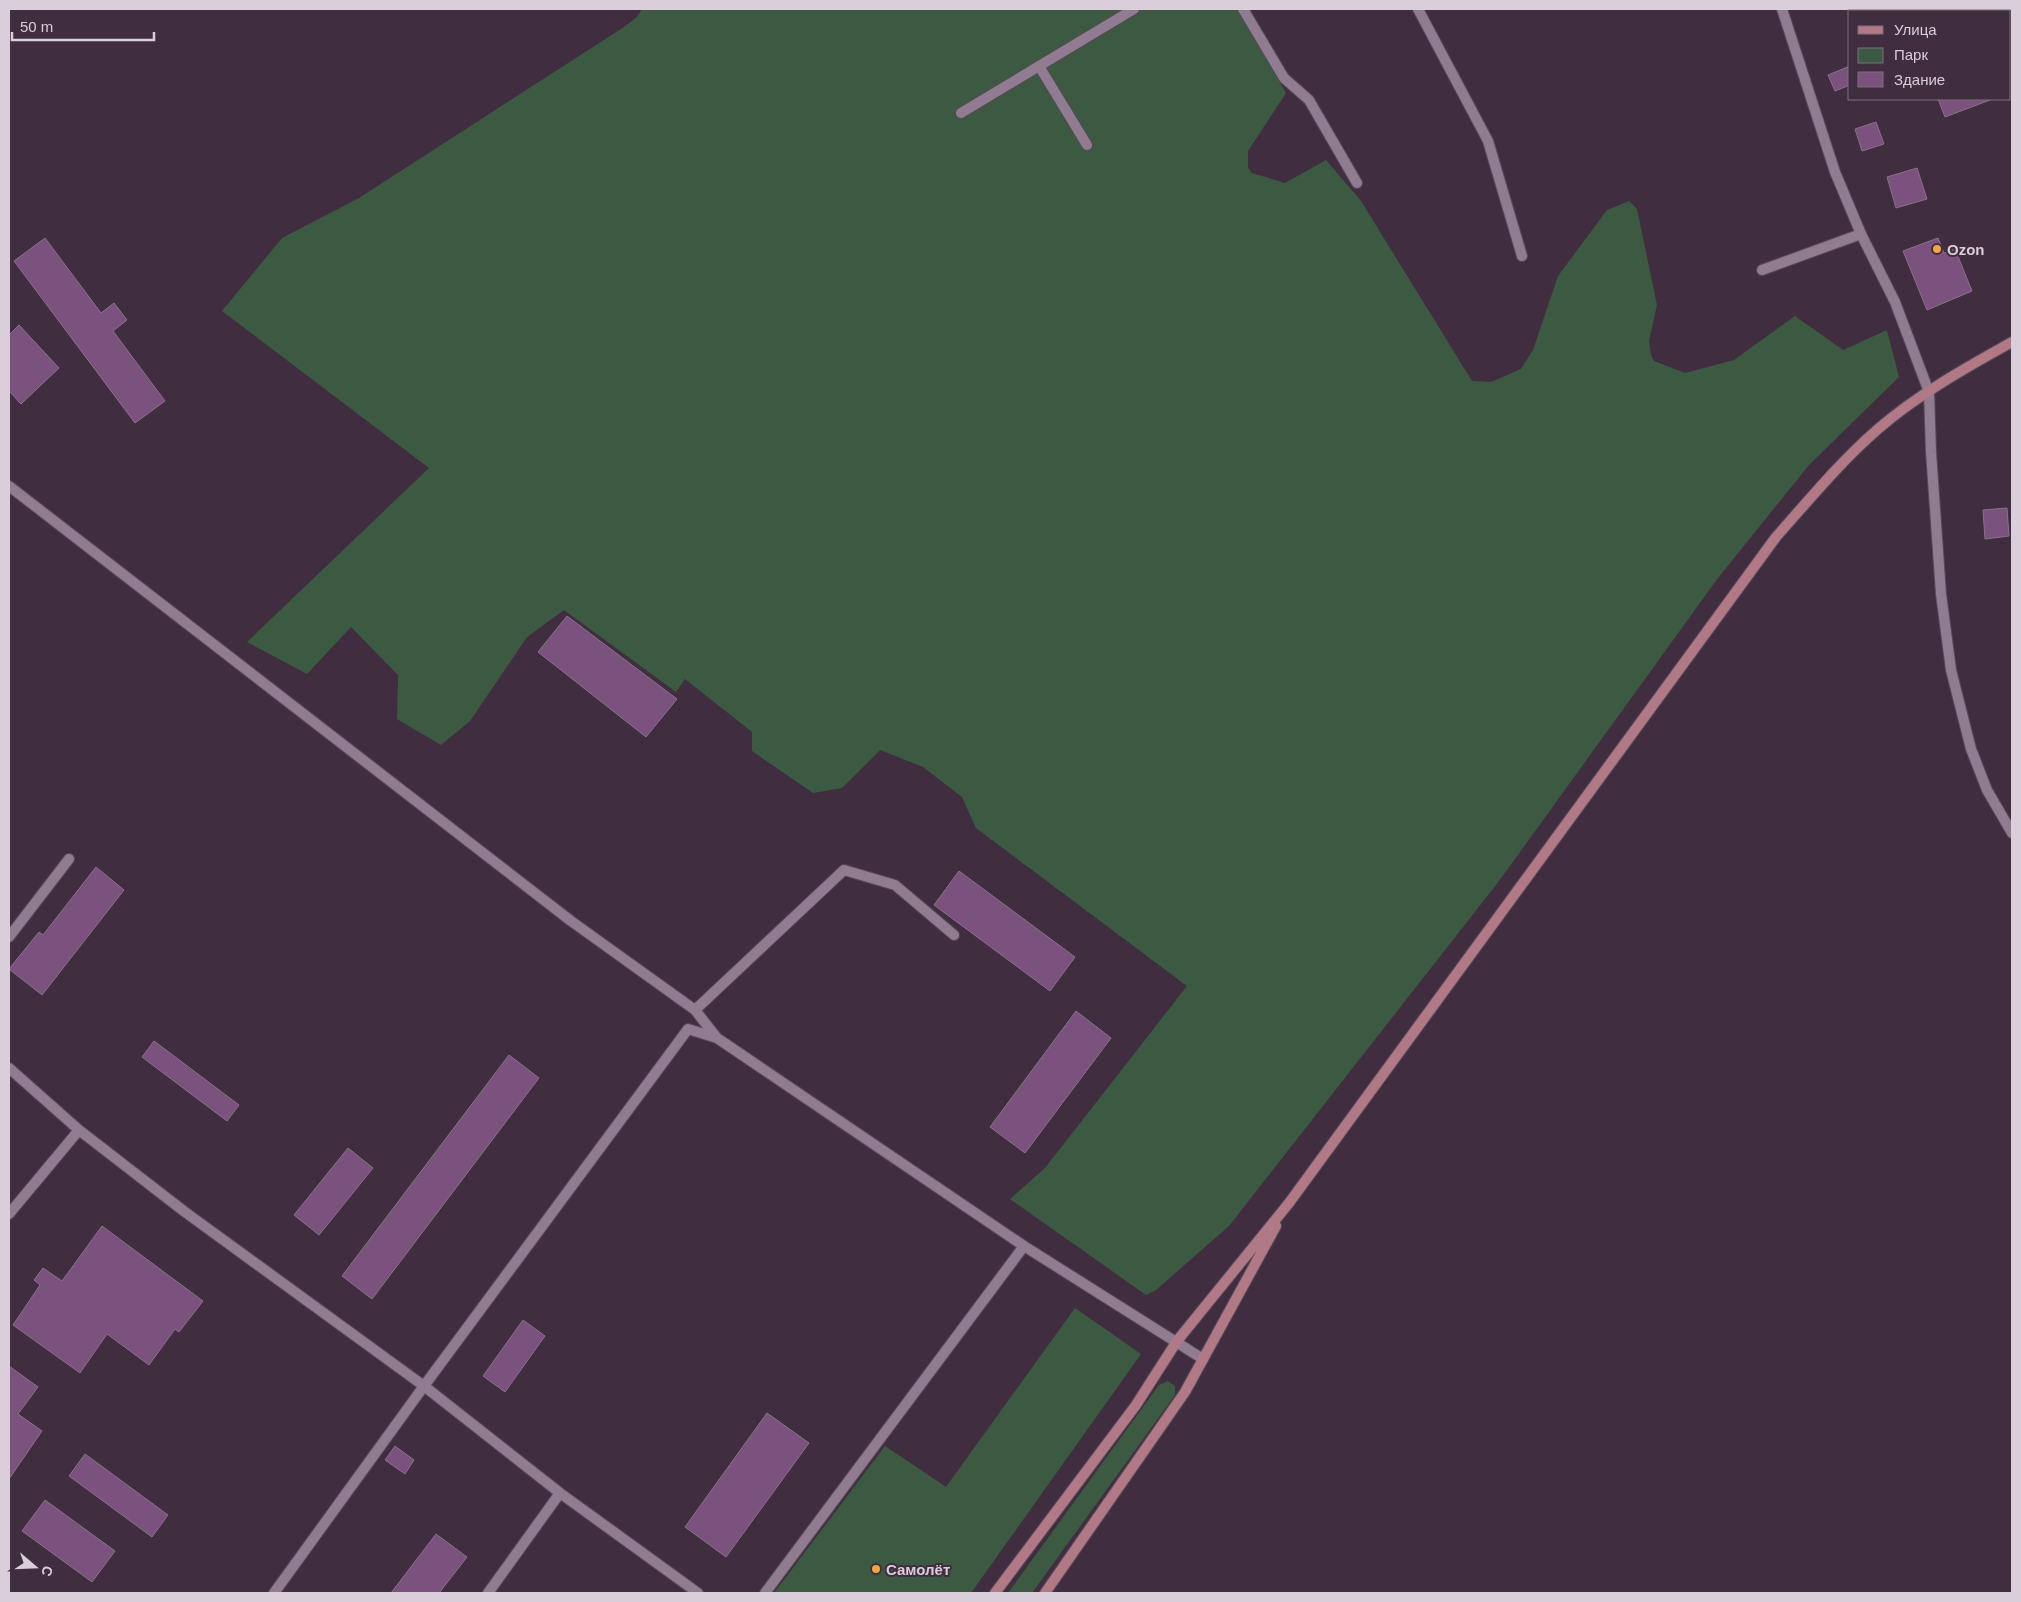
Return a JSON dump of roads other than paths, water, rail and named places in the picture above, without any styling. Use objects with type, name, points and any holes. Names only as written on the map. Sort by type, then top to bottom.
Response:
[{"type":"street","points":[[961,113],[1134,9]]},
{"type":"street","points":[[1243,9],[1284,78],[1309,100],[1357,182]]},
{"type":"street","points":[[1418,9],[1488,141],[1522,256]]},
{"type":"street","points":[[1782,9],[1835,172],[1861,234],[1895,302],[1929,392],[1931,452],[1941,594],[1951,670],[1971,749],[1987,790],[2012,833]]},
{"type":"street","points":[[1039,66],[1087,145]]},
{"type":"street","points":[[1762,270],[1861,234]]},
{"type":"street","points":[[995,1593],[1136,1406],[1177,1341],[1289,1204],[1776,537],[1835,470],[1879,428],[1929,392],[2012,342]]},
{"type":"street","points":[[9,486],[571,921],[695,1010],[717,1038]]},
{"type":"street","points":[[9,937],[69,859]]},
{"type":"street","points":[[695,1010],[844,870],[895,885],[954,935]]},
{"type":"street","points":[[274,1593],[424,1386],[688,1029],[717,1038],[1024,1246],[1203,1359]]},
{"type":"street","points":[[9,1068],[79,1130],[208,1230],[424,1386],[560,1493],[698,1593]]},
{"type":"street","points":[[9,1214],[79,1130]]},
{"type":"street","points":[[1045,1593],[1185,1392],[1289,1204]]},
{"type":"street","points":[[765,1593],[1024,1246]]},
{"type":"street","points":[[488,1593],[560,1493]]},
{"type":"place","name":"Ozon","points":[[1937,249]]},
{"type":"place","name":"Самолёт","points":[[876,1569]]}]
